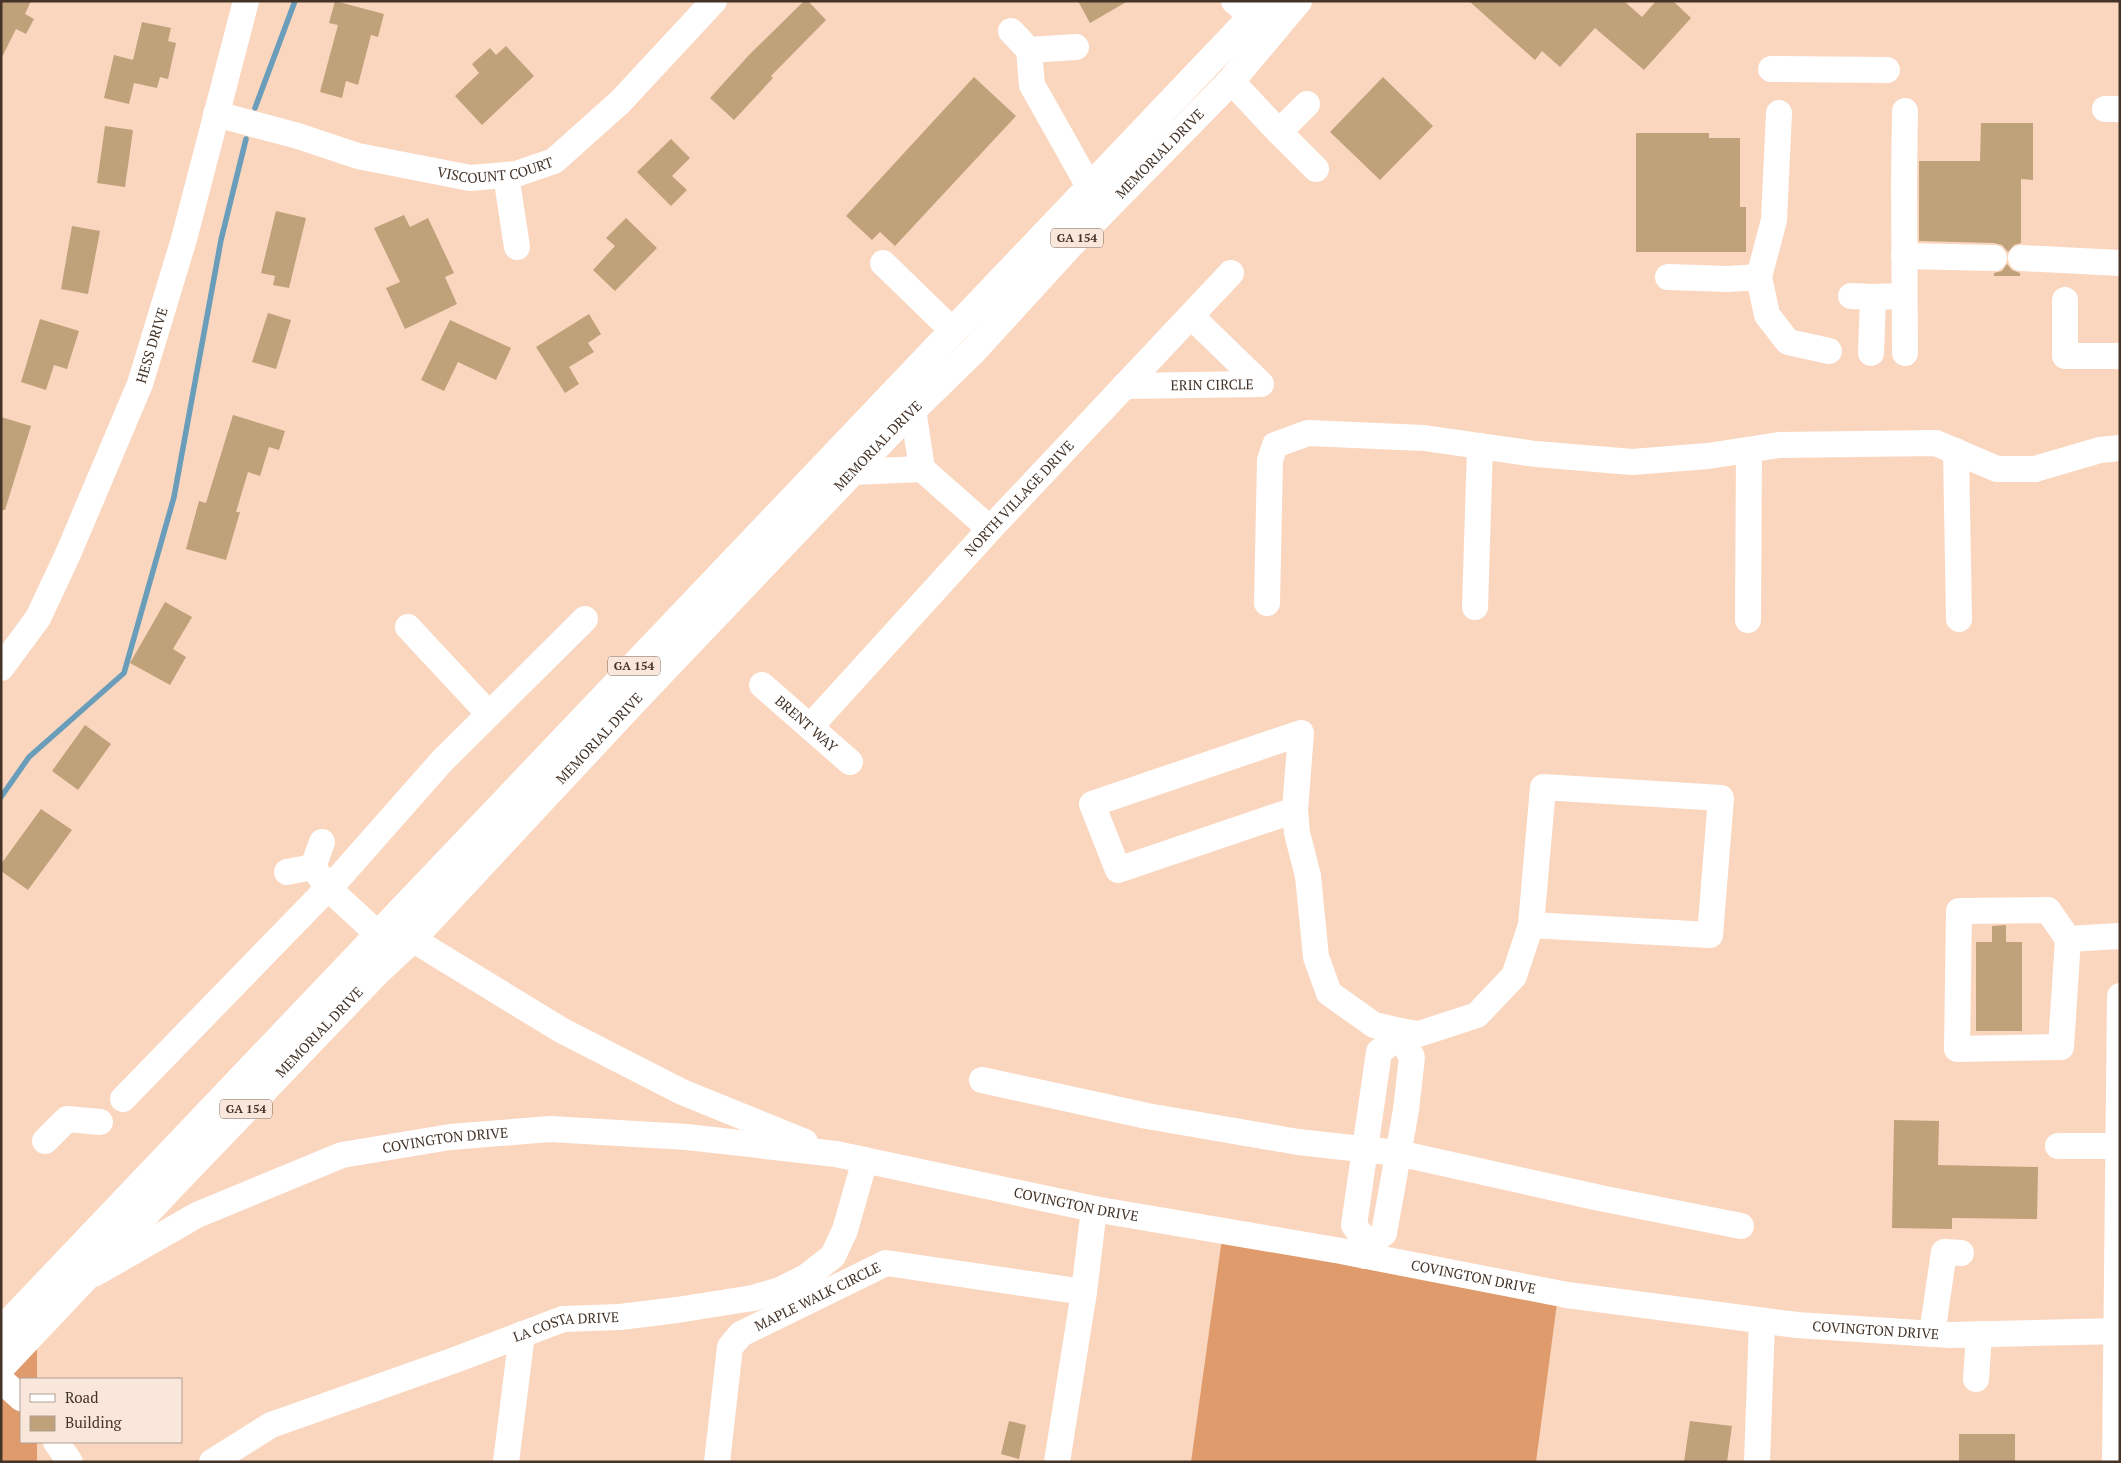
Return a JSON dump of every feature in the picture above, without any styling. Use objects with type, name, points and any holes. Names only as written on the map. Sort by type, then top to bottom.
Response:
[{"type":"main road","name":"MEMORIAL DRIVE","points":[[1,1367],[375,974],[412,939],[639,695],[852,472],[973,351],[1069,246],[1231,80],[1298,1]]},
{"type":"main road","name":"MEMORIAL DRIVE","points":[[1,1331],[1090,188],[1251,6]]},
{"type":"street","name":"HESS DRIVE","points":[[1,668],[38,618],[68,554],[140,384],[184,239],[246,1]]},
{"type":"street","name":"VISCOUNT COURT","points":[[216,114],[298,136],[358,156],[470,178],[516,174],[554,162],[620,102],[714,1]]},
{"type":"street","points":[[1011,31],[1029,50],[1032,85],[1090,188]]},
{"type":"street","points":[[1029,50],[1076,47]]},
{"type":"street","points":[[1771,69],[1887,70]]},
{"type":"street","points":[[1231,80],[1316,169]]},
{"type":"street","points":[[1279,132],[1307,104]]},
{"type":"street","points":[[1905,111],[1905,353]]},
{"type":"street","points":[[1779,113],[1774,220],[1759,277],[1767,315],[1788,342],[1828,351]]},
{"type":"street","points":[[506,175],[517,247]]},
{"type":"street","points":[[1904,256],[1994,258]]},
{"type":"street","points":[[2021,258],[2120,263]]},
{"type":"street","points":[[883,263],[953,331]]},
{"type":"street","name":"NORTH VILLAGE DRIVE","points":[[810,727],[990,529],[1231,273]]},
{"type":"street","points":[[1668,277],[1728,279],[1759,277]]},
{"type":"street","points":[[1871,353],[1862,297],[1904,296]]},
{"type":"street","points":[[2065,300],[2065,356],[2120,356]]},
{"type":"street","name":"ERIN CIRCLE","points":[[1124,386],[1261,384],[1191,316]]},
{"type":"street","points":[[913,409],[922,469],[990,529]]},
{"type":"street","points":[[1267,603],[1270,460],[1275,445],[1308,433],[1424,438],[1536,454],[1632,462],[1708,456],[1780,445],[1936,443],[1997,469],[2035,469],[2100,450],[2120,448]]},
{"type":"street","points":[[1475,607],[1480,446]]},
{"type":"street","points":[[1748,620],[1749,450]]},
{"type":"street","points":[[1956,451],[1959,619]]},
{"type":"street","points":[[852,472],[922,469]]},
{"type":"street","points":[[123,1099],[329,888],[442,761],[585,619]]},
{"type":"street","points":[[408,627],[489,714]]},
{"type":"street","name":"BRENT WAY","points":[[762,685],[850,762]]},
{"type":"street","points":[[1295,810],[1118,870],[1092,804],[1301,733],[1295,810],[1297,833],[1308,876],[1316,956],[1329,993],[1374,1025],[1400,1034],[1420,1034],[1477,1015],[1514,976],[1531,925],[1543,787],[1721,798],[1710,935],[1531,925]]},
{"type":"street","points":[[313,867],[322,842]]},
{"type":"street","points":[[313,867],[329,888],[379,935]]},
{"type":"street","points":[[287,872],[313,867]]},
{"type":"street","points":[[2048,910],[2068,939],[2061,1047],[1957,1049],[1960,911],[2048,910]]},
{"type":"street","name":"COVINGTON DRIVE","points":[[379,935],[412,939],[561,1030],[682,1092],[836,1154]]},
{"type":"street","points":[[2068,939],[2120,936]]},
{"type":"street","points":[[2115,1462],[2118,1331],[2120,996]]},
{"type":"street","points":[[1400,1034],[1412,1057],[1398,1153],[1384,1233],[1367,1251],[1354,1225],[1379,1052],[1400,1034]]},
{"type":"street","points":[[982,1080],[1147,1116],[1298,1142],[1398,1153],[1600,1198],[1741,1226]]},
{"type":"street","points":[[45,1141],[67,1119],[100,1122]]},
{"type":"street","name":"COVINGTON DRIVE","points":[[82,1280],[197,1215],[342,1155],[450,1137],[550,1130],[686,1137],[836,1154],[1094,1209],[1258,1236],[1367,1251],[1567,1295],[1797,1325],[1932,1334],[2118,1331]]},
{"type":"street","points":[[2058,1146],[2118,1146]]},
{"type":"street","name":"LA COSTA DRIVE","points":[[212,1462],[242,1453],[271,1425],[455,1360],[563,1319],[620,1317],[677,1310],[752,1298],[780,1290],[806,1277],[833,1256],[845,1230],[865,1160]]},
{"type":"street","points":[[1358,1202],[1389,1207]]},
{"type":"street","points":[[1057,1462],[1084,1292],[1094,1209]]},
{"type":"street","points":[[1932,1334],[1944,1252],[1961,1253]]},
{"type":"street","name":"MAPLE WALK CIRCLE","points":[[717,1462],[730,1347],[741,1334],[886,1263],[1084,1292]]},
{"type":"street","points":[[1757,1462],[1762,1320]]},
{"type":"street","points":[[506,1462],[522,1334]]},
{"type":"street","points":[[1976,1379],[1979,1334]]},
{"type":"street","points":[[1,1380],[20,1397]]},
{"type":"shaded area","points":[[1224,1224],[1559,1288],[1536,1462],[1191,1462]]},
{"type":"shaded area","points":[[37,1316],[37,1378],[20,1378],[20,1443],[37,1443],[37,1462],[1,1462],[1,1354]]},
{"type":"building","points":[[1,1],[31,1],[25,14],[34,19],[26,34],[16,29],[1,59]]},
{"type":"building","points":[[335,1],[384,14],[378,37],[371,35],[358,85],[346,81],[342,98],[320,92],[338,25],[329,23]]},
{"type":"building","points":[[804,1],[808,1],[826,20],[771,76],[773,78],[734,120],[710,98],[749,55]]},
{"type":"building","points":[[1078,1],[1128,1],[1090,23]]},
{"type":"building","points":[[1469,1],[1624,1],[1642,17],[1656,1],[1673,1],[1691,18],[1644,70],[1595,28],[1560,67],[1542,51],[1535,60]]},
{"type":"building","points":[[142,22],[171,28],[168,41],[176,43],[168,79],[160,77],[157,88],[134,83],[129,104],[104,98],[114,55],[133,60]]},
{"type":"building","points":[[506,46],[534,76],[482,125],[455,96],[479,73],[472,64],[490,48],[496,55]]},
{"type":"building","points":[[974,77],[1016,116],[895,246],[880,232],[872,240],[846,216]]},
{"type":"building","points":[[1383,77],[1433,126],[1380,180],[1330,132]]},
{"type":"building","points":[[1981,123],[2033,123],[2033,180],[2021,179],[2021,243],[2014,245],[2008,252],[2002,245],[1994,243],[1919,241],[1919,161],[1980,161]]},
{"type":"building","points":[[105,126],[133,130],[125,187],[97,183]]},
{"type":"building","points":[[1636,133],[1709,133],[1709,138],[1740,138],[1740,207],[1746,207],[1746,252],[1636,252]]},
{"type":"building","points":[[671,139],[690,158],[672,176],[687,190],[671,206],[637,172]]},
{"type":"building","points":[[276,211],[306,218],[289,288],[273,285],[275,276],[261,273]]},
{"type":"building","points":[[404,215],[410,227],[428,218],[454,273],[445,277],[457,304],[405,329],[386,288],[400,282],[374,228]]},
{"type":"building","points":[[626,218],[657,248],[615,291],[593,270],[615,246],[606,238]]},
{"type":"building","points":[[72,226],[100,231],[88,294],[61,289]]},
{"type":"building","points":[[2007,264],[2012,270],[2020,273],[2020,276],[1994,276],[1994,273],[2002,271]]},
{"type":"building","points":[[268,313],[291,320],[276,369],[252,362]]},
{"type":"building","points":[[589,314],[601,334],[588,343],[594,352],[569,367],[579,384],[565,393],[536,347]]},
{"type":"building","points":[[40,319],[79,331],[67,369],[54,365],[46,390],[21,382]]},
{"type":"building","points":[[450,320],[511,348],[496,380],[458,362],[444,391],[421,380]]},
{"type":"building","points":[[233,415],[285,431],[279,450],[269,447],[260,476],[248,472],[236,512],[240,512],[226,560],[186,549],[199,501],[206,503]]},
{"type":"building","points":[[1,417],[31,426],[5,510],[1,510]]},
{"type":"building","points":[[165,602],[192,617],[173,649],[186,657],[170,685],[130,663]]},
{"type":"building","points":[[85,725],[111,744],[78,790],[52,771]]},
{"type":"building","points":[[41,809],[72,830],[28,890],[1,871],[1,864]]},
{"type":"building","points":[[2006,925],[2006,942],[2022,942],[2022,1031],[1976,1031],[1976,942],[1992,942],[1992,926]]},
{"type":"building","points":[[1894,1120],[1939,1121],[1938,1165],[2038,1167],[2037,1219],[1952,1218],[1952,1229],[1892,1228]]},
{"type":"building","points":[[1009,1421],[1026,1425],[1019,1459],[1001,1454]]},
{"type":"building","points":[[1690,1421],[1732,1426],[1727,1462],[1684,1462]]},
{"type":"building","points":[[1959,1434],[2015,1434],[2015,1462],[1959,1462]]},
{"type":"waterway","points":[[255,108],[295,1]]},
{"type":"waterway","points":[[1,797],[29,757],[124,673],[174,497],[221,240],[246,139]]}]
